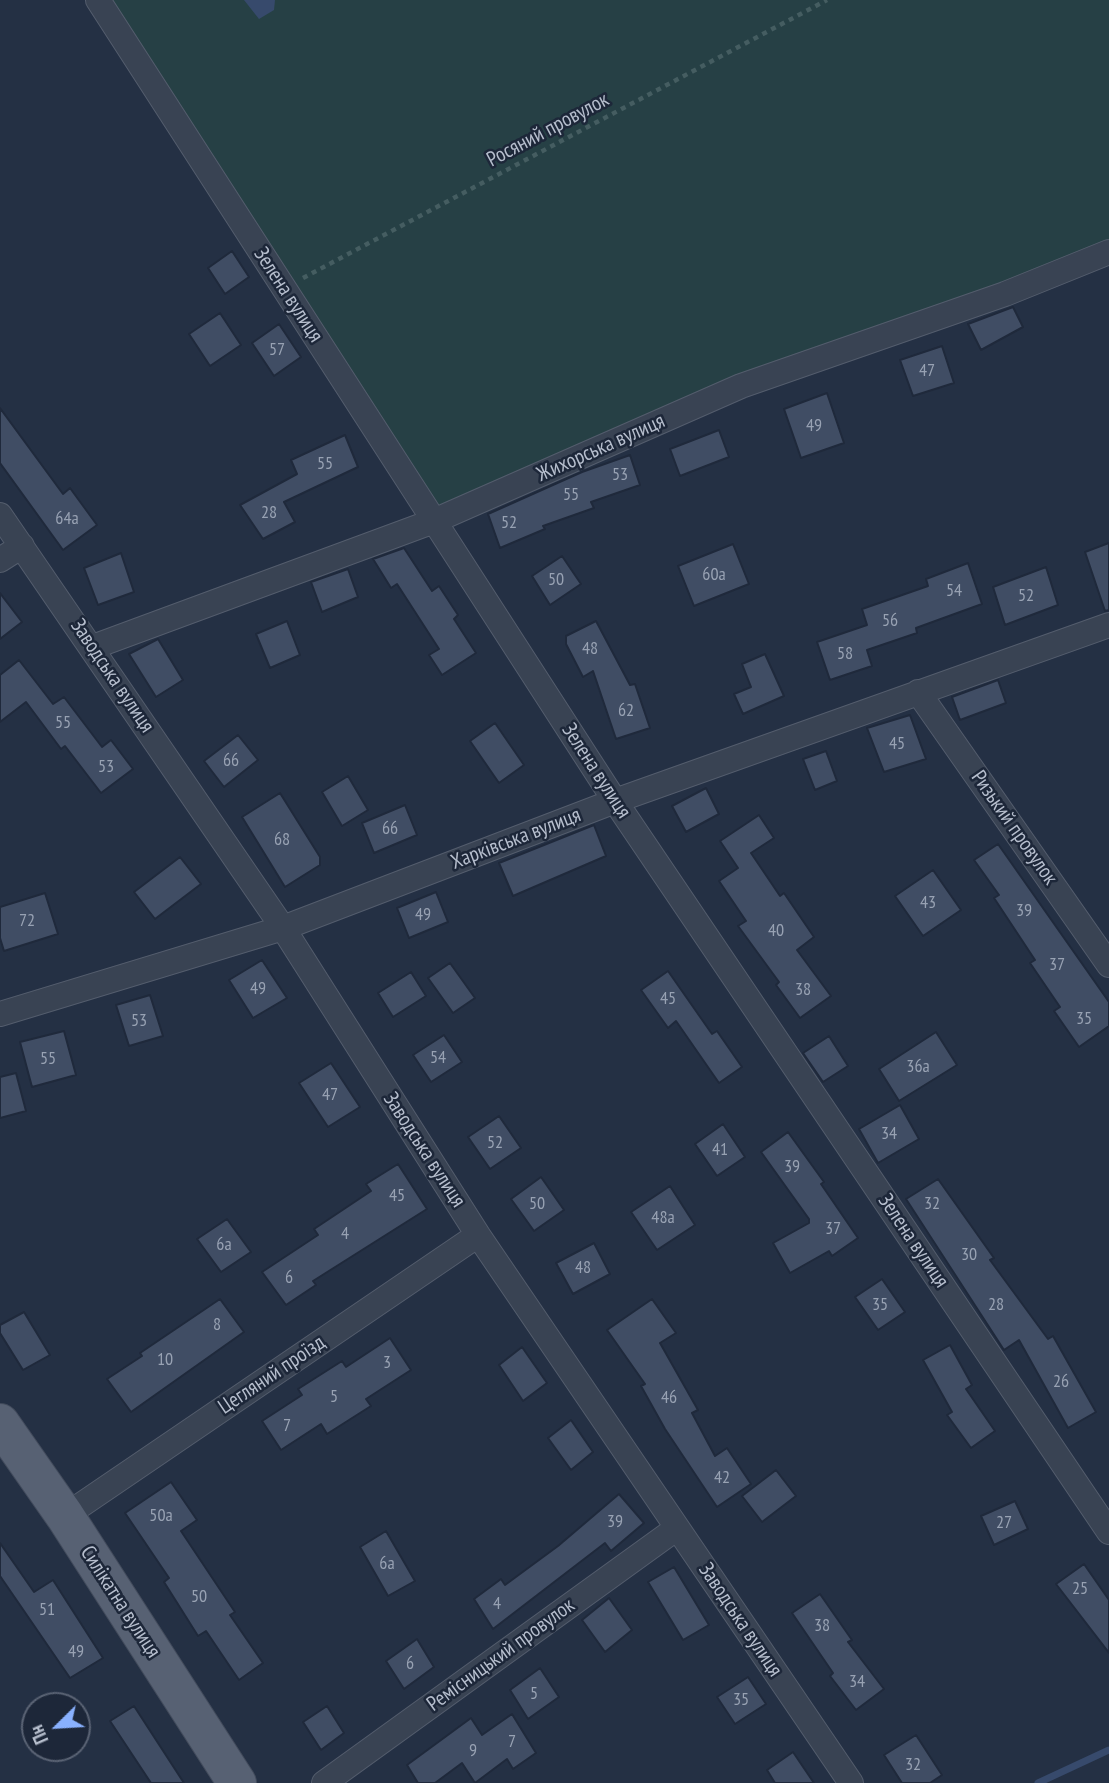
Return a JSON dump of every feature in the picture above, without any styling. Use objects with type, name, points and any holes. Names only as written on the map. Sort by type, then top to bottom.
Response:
[{"type":"main road","name":"Силікатна вулиця","points":[[0,1423],[65,1516],[237,1783]]},
{"type":"street","name":"Зелена вулиця","points":[[98,0],[615,801],[1109,1532]]},
{"type":"street","name":"Жихорська вулиця","points":[[93,647],[434,521],[741,386],[1005,294],[1109,253]]},
{"type":"street","name":"Заводська вулиця","points":[[0,515],[93,647],[283,928],[478,1235],[850,1783]]},
{"type":"street","points":[[0,559],[22,546]]},
{"type":"street","name":"Харківська вулиця","points":[[0,1014],[283,928],[615,801],[1109,625]]},
{"type":"street","name":"Ризький провулок","points":[[918,692],[1109,965]]},
{"type":"street","name":"Цегляний проїзд","points":[[65,1516],[478,1235]]},
{"type":"street","name":"Ремісницький провулок","points":[[324,1783],[677,1528]]},
{"type":"path","name":"Росяний провулок","points":[[284,289],[827,0]]},
{"type":"green space","points":[[98,0],[1109,0],[1109,252],[434,521]]},
{"type":"water","points":[[244,0],[275,0],[274,10],[259,19]]},
{"type":"building","points":[[232,251],[249,277],[225,294],[208,268]]},
{"type":"building","points":[[1013,307],[1023,327],[981,350],[968,324]]},
{"type":"building","points":[[220,313],[241,345],[210,366],[189,334]]},
{"type":"building","points":[[279,324],[301,357],[274,376],[252,343]]},
{"type":"building","points":[[942,346],[954,383],[913,396],[900,360]]},
{"type":"building","points":[[827,393],[844,443],[801,458],[784,409]]},
{"type":"building","points":[[0,408],[63,494],[70,488],[97,525],[63,550],[0,463]]},
{"type":"building","points":[[719,430],[729,457],[680,476],[670,449]]},
{"type":"building","points":[[345,435],[358,467],[284,502],[295,522],[263,539],[240,505],[297,474],[291,460]]},
{"type":"building","points":[[630,455],[640,485],[591,502],[594,508],[543,526],[545,529],[500,548],[488,514],[582,472]]},
{"type":"building","points":[[1109,543],[1109,610],[1105,611],[1085,552]]},
{"type":"building","points":[[733,544],[749,584],[694,606],[678,566]]},
{"type":"building","points":[[404,548],[432,591],[439,586],[458,615],[454,619],[476,653],[442,675],[429,655],[439,649],[397,584],[391,588],[373,559]]},
{"type":"building","points":[[121,553],[134,592],[98,605],[84,568]]},
{"type":"building","points":[[562,556],[581,584],[550,605],[532,576]]},
{"type":"building","points":[[968,563],[982,604],[916,628],[917,633],[867,650],[872,666],[830,680],[817,642],[867,625],[862,609],[928,586],[926,579]]},
{"type":"building","points":[[1046,567],[1058,605],[1005,625],[993,587]]},
{"type":"building","points":[[348,569],[358,597],[322,612],[311,582]]},
{"type":"building","points":[[0,593],[22,622],[0,639]]},
{"type":"building","points":[[287,621],[300,655],[270,668],[256,634]]},
{"type":"building","points":[[596,621],[630,685],[635,684],[650,728],[616,739],[593,671],[583,677],[566,644],[566,636]]},
{"type":"building","points":[[158,639],[183,680],[156,697],[129,654]]},
{"type":"building","points":[[765,654],[784,696],[743,714],[734,694],[751,687],[742,664]]},
{"type":"building","points":[[19,660],[53,704],[64,697],[102,747],[111,740],[133,769],[101,793],[65,746],[61,749],[26,702],[0,722],[0,675]]},
{"type":"building","points":[[998,680],[1006,703],[960,720],[952,697]]},
{"type":"building","points":[[910,715],[926,759],[884,772],[867,728]]},
{"type":"building","points":[[495,723],[524,765],[499,783],[470,741]]},
{"type":"building","points":[[238,735],[258,760],[224,787],[204,761]]},
{"type":"building","points":[[826,751],[837,781],[815,790],[803,759]]},
{"type":"building","points":[[348,776],[368,810],[342,826],[322,792]]},
{"type":"building","points":[[706,788],[719,814],[686,832],[672,806]]},
{"type":"building","points":[[280,793],[320,857],[320,865],[285,887],[242,817]]},
{"type":"building","points":[[405,805],[417,835],[374,853],[362,823]]},
{"type":"building","points":[[759,815],[774,838],[751,853],[780,896],[784,893],[814,937],[797,950],[831,996],[800,1018],[776,985],[779,982],[738,926],[746,921],[719,881],[738,868],[720,841]]},
{"type":"building","points":[[594,825],[606,856],[513,896],[499,863]]},
{"type":"building","points":[[998,844],[1109,1002],[1109,1026],[1079,1047],[1054,1011],[1060,1007],[1030,963],[1035,960],[994,898],[999,895],[974,860]]},
{"type":"building","points":[[180,857],[201,884],[155,919],[134,892]]},
{"type":"building","points":[[933,870],[961,910],[923,936],[895,896]]},
{"type":"building","points":[[436,892],[448,922],[409,938],[397,908]]},
{"type":"building","points":[[45,893],[58,934],[4,951],[0,938],[0,907]]},
{"type":"building","points":[[262,960],[287,998],[253,1018],[229,980]]},
{"type":"building","points":[[450,963],[475,998],[453,1013],[428,978]]},
{"type":"building","points":[[668,971],[712,1034],[717,1031],[742,1067],[719,1083],[676,1021],[668,1028],[641,990]]},
{"type":"building","points":[[411,972],[426,996],[393,1017],[378,993]]},
{"type":"building","points":[[150,995],[163,1036],[129,1046],[116,1005]]},
{"type":"building","points":[[64,1031],[76,1075],[32,1087],[20,1042]]},
{"type":"building","points":[[936,1032],[957,1065],[899,1101],[879,1069]]},
{"type":"building","points":[[444,1035],[462,1062],[431,1082],[413,1055]]},
{"type":"building","points":[[829,1036],[848,1066],[823,1082],[803,1053]]},
{"type":"building","points":[[331,1063],[360,1107],[328,1127],[299,1083]]},
{"type":"building","points":[[16,1073],[26,1111],[0,1118],[0,1077]]},
{"type":"building","points":[[900,1105],[919,1139],[878,1163],[859,1129]]},
{"type":"building","points":[[499,1116],[521,1148],[490,1169],[468,1137]]},
{"type":"building","points":[[723,1124],[745,1157],[717,1176],[695,1144]]},
{"type":"building","points":[[788,1132],[824,1182],[821,1184],[858,1238],[832,1256],[829,1251],[790,1273],[773,1243],[809,1223],[809,1219],[761,1152]]},
{"type":"building","points":[[398,1164],[427,1209],[313,1281],[316,1285],[286,1305],[262,1272],[318,1235],[314,1229],[371,1191],[366,1184]]},
{"type":"building","points":[[541,1177],[564,1210],[534,1231],[511,1199]]},
{"type":"building","points":[[938,1179],[994,1258],[990,1260],[1048,1339],[1053,1336],[1096,1412],[1068,1428],[1019,1340],[1004,1350],[906,1199]]},
{"type":"building","points":[[670,1186],[695,1225],[657,1250],[631,1212]]},
{"type":"building","points":[[227,1219],[251,1252],[221,1272],[197,1239]]},
{"type":"building","points":[[594,1243],[610,1274],[573,1294],[556,1263]]},
{"type":"building","points":[[882,1279],[905,1312],[878,1330],[855,1297]]},
{"type":"building","points":[[220,1299],[244,1332],[131,1412],[107,1379],[142,1356],[140,1353]]},
{"type":"building","points":[[652,1299],[676,1333],[660,1343],[698,1410],[692,1413],[715,1456],[727,1448],[751,1484],[717,1507],[665,1429],[641,1386],[645,1384],[607,1330]]},
{"type":"building","points":[[24,1312],[50,1355],[23,1370],[0,1333],[0,1325]]},
{"type":"building","points":[[390,1338],[411,1370],[366,1399],[371,1406],[327,1434],[321,1424],[281,1450],[262,1421],[302,1395],[298,1389],[342,1361],[346,1367]]},
{"type":"building","points":[[950,1345],[972,1385],[966,1389],[995,1431],[971,1448],[947,1415],[952,1412],[923,1360]]},
{"type":"building","points":[[522,1347],[547,1383],[523,1401],[499,1365]]},
{"type":"building","points":[[571,1420],[593,1452],[571,1470],[548,1438]]},
{"type":"building","points":[[776,1470],[796,1496],[762,1522],[742,1496]]},
{"type":"building","points":[[171,1482],[197,1520],[181,1531],[235,1612],[230,1615],[263,1663],[239,1680],[206,1631],[198,1636],[164,1582],[169,1578],[125,1513]]},
{"type":"building","points":[[619,1494],[644,1523],[611,1551],[605,1543],[493,1629],[474,1599],[501,1579],[505,1585],[558,1546]]},
{"type":"building","points":[[1015,1501],[1028,1529],[994,1545],[981,1516]]},
{"type":"building","points":[[386,1531],[415,1581],[388,1596],[360,1547]]},
{"type":"building","points":[[0,1543],[34,1592],[53,1580],[103,1658],[70,1678],[0,1576]]},
{"type":"building","points":[[1084,1564],[1109,1600],[1109,1653],[1056,1584]]},
{"type":"building","points":[[674,1567],[709,1625],[683,1640],[648,1582]]},
{"type":"building","points":[[820,1594],[852,1640],[848,1642],[884,1689],[856,1710],[830,1676],[833,1673],[792,1613]]},
{"type":"building","points":[[609,1598],[632,1630],[605,1652],[582,1620]]},
{"type":"building","points":[[417,1639],[434,1667],[404,1689],[386,1661]]},
{"type":"building","points":[[540,1668],[559,1697],[528,1719],[510,1690]]},
{"type":"building","points":[[748,1677],[766,1704],[735,1724],[717,1697]]},
{"type":"building","points":[[134,1706],[184,1783],[151,1783],[110,1721]]},
{"type":"building","points":[[327,1706],[344,1733],[321,1750],[303,1722]]},
{"type":"building","points":[[512,1714],[536,1753],[513,1769],[507,1759],[475,1783],[462,1763],[435,1783],[418,1783],[407,1765],[471,1718],[482,1735]]},
{"type":"building","points":[[916,1735],[942,1775],[930,1783],[902,1783],[884,1755]]},
{"type":"building","points":[[793,1752],[814,1783],[775,1783],[767,1770]]},
{"type":"waterway","points":[[1038,1783],[1109,1750]]}]
